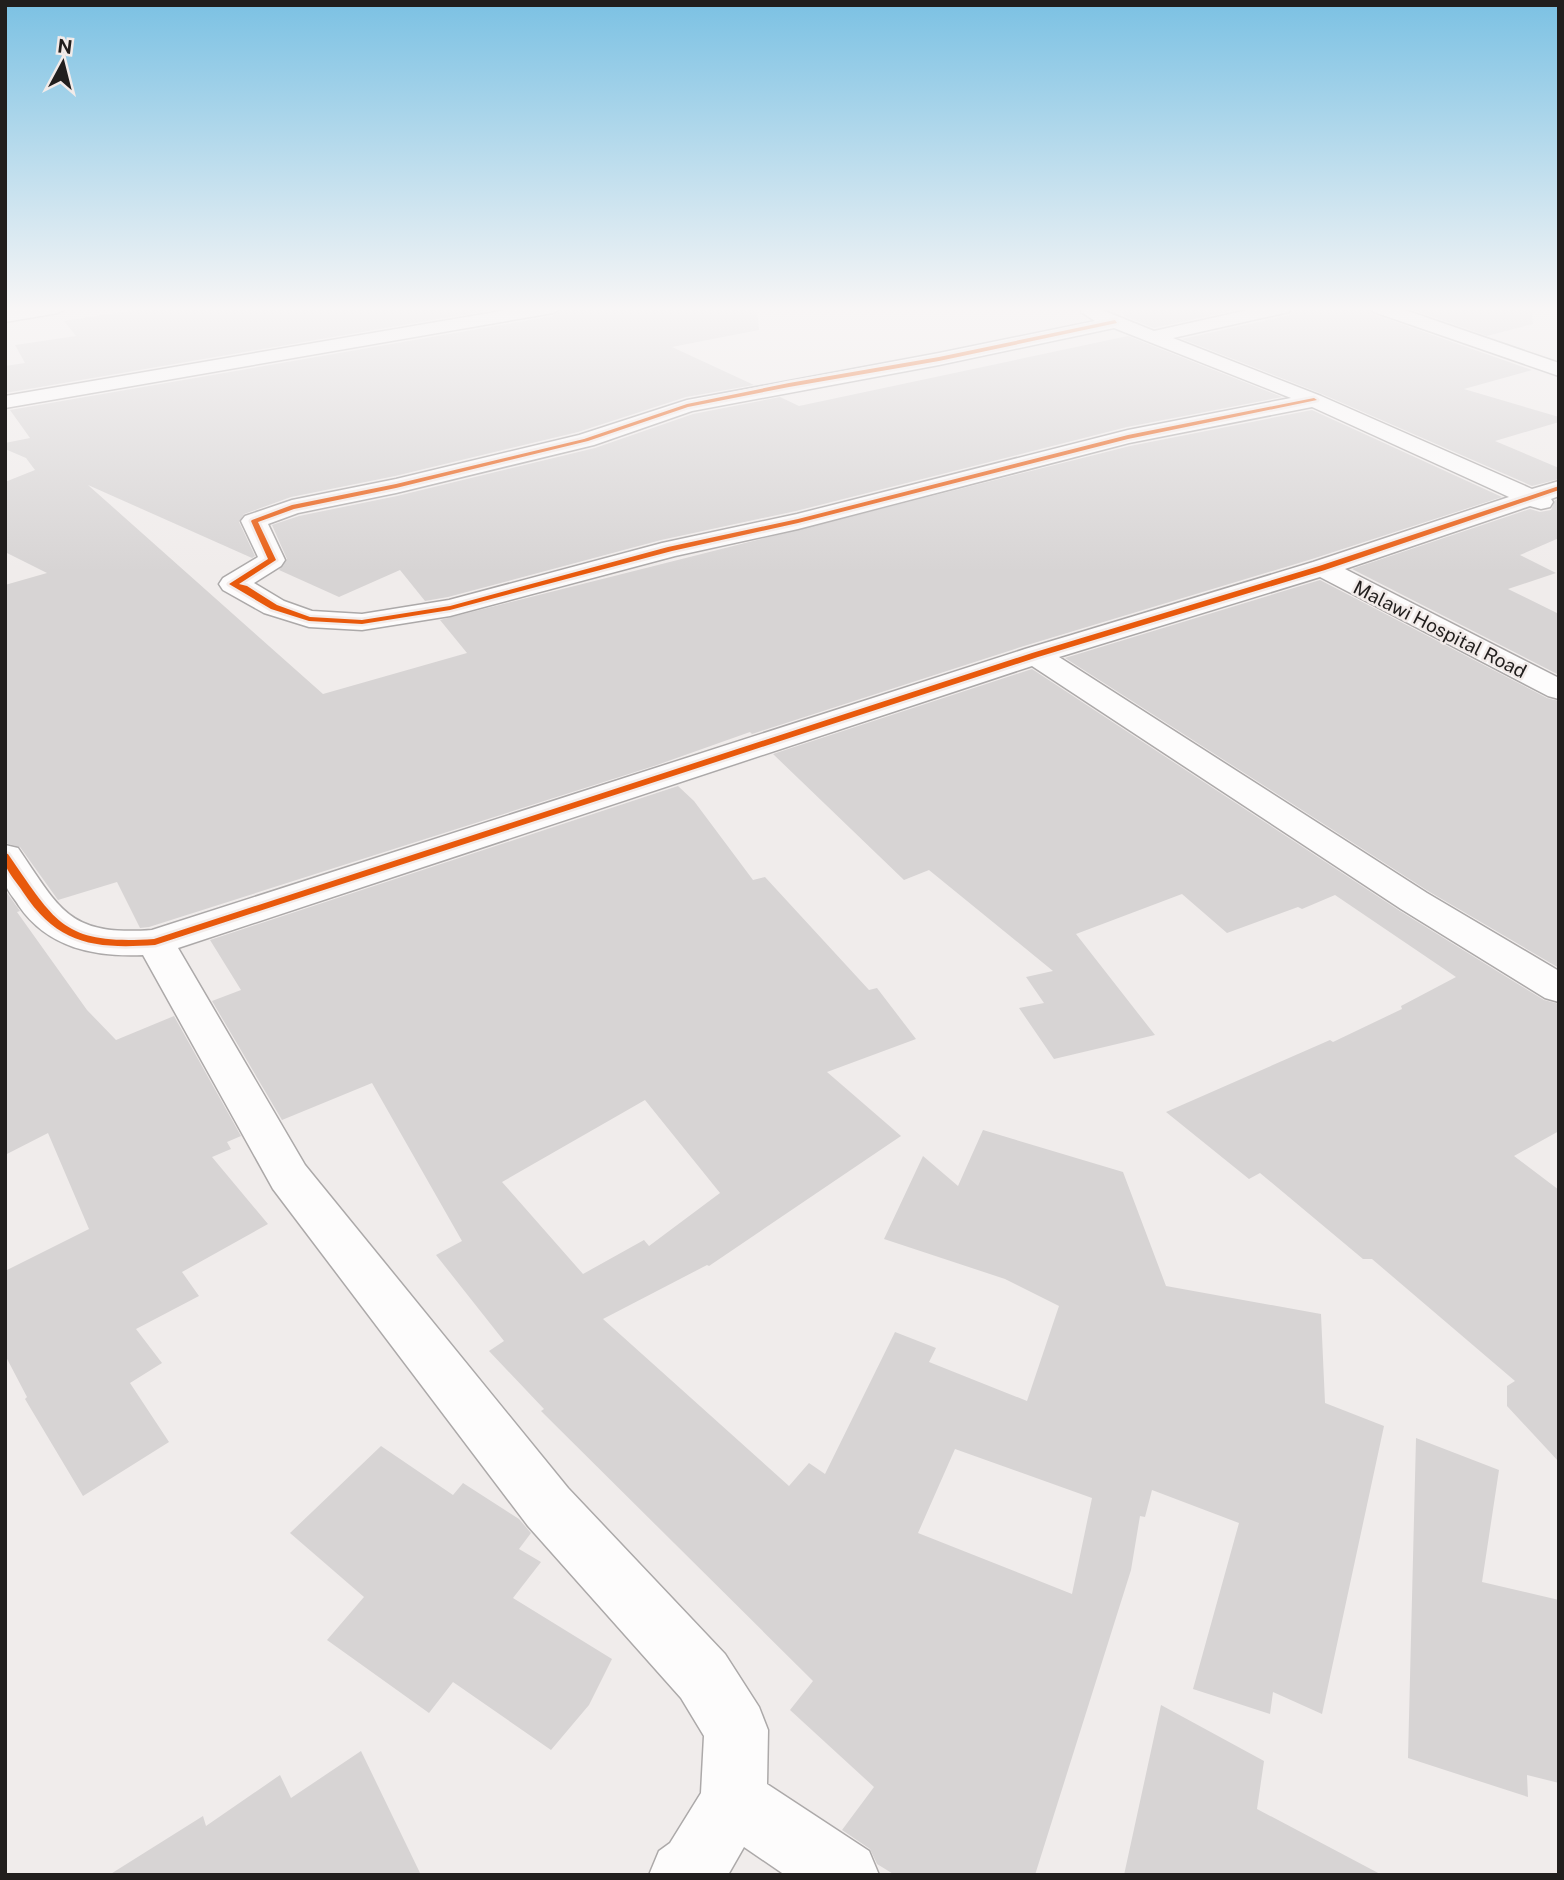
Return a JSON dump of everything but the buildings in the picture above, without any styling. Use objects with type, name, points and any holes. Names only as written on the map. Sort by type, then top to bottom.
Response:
[{"type":"street","points":[[5,402],[42,396]]},
{"type":"street","points":[[739,396],[687,407],[586,440],[396,486],[292,507],[254,521],[272,559],[233,584],[274,607],[309,619],[362,622],[450,608],[671,549],[798,521],[1128,437],[1314,400]]},
{"type":"street","points":[[1303,396],[1559,509]]},
{"type":"street","points":[[5,856],[46,916],[58,925],[85,940],[120,944],[155,942],[1035,655],[1322,568],[1559,488]]},
{"type":"street","name":"Malawi Hospital Road","points":[[1322,568],[1559,690]]},
{"type":"street","points":[[1035,655],[1402,894],[1559,989]]},
{"type":"street","points":[[155,942],[289,1177],[548,1507],[703,1676],[736,1730],[734,1801],[694,1867],[682,1875]]},
{"type":"street","points":[[734,1801],[845,1875]]},
{"type":"cycle path","points":[[737,396],[687,406],[586,440],[396,486],[292,507],[254,521],[272,560],[233,584],[274,607],[309,619],[362,622],[450,608],[671,549],[798,521],[1128,437],[1314,400]]},
{"type":"cycle path","points":[[5,856],[40,908],[57,925],[70,933],[111,943],[155,942],[1035,655],[1322,568],[1559,488]]}]
